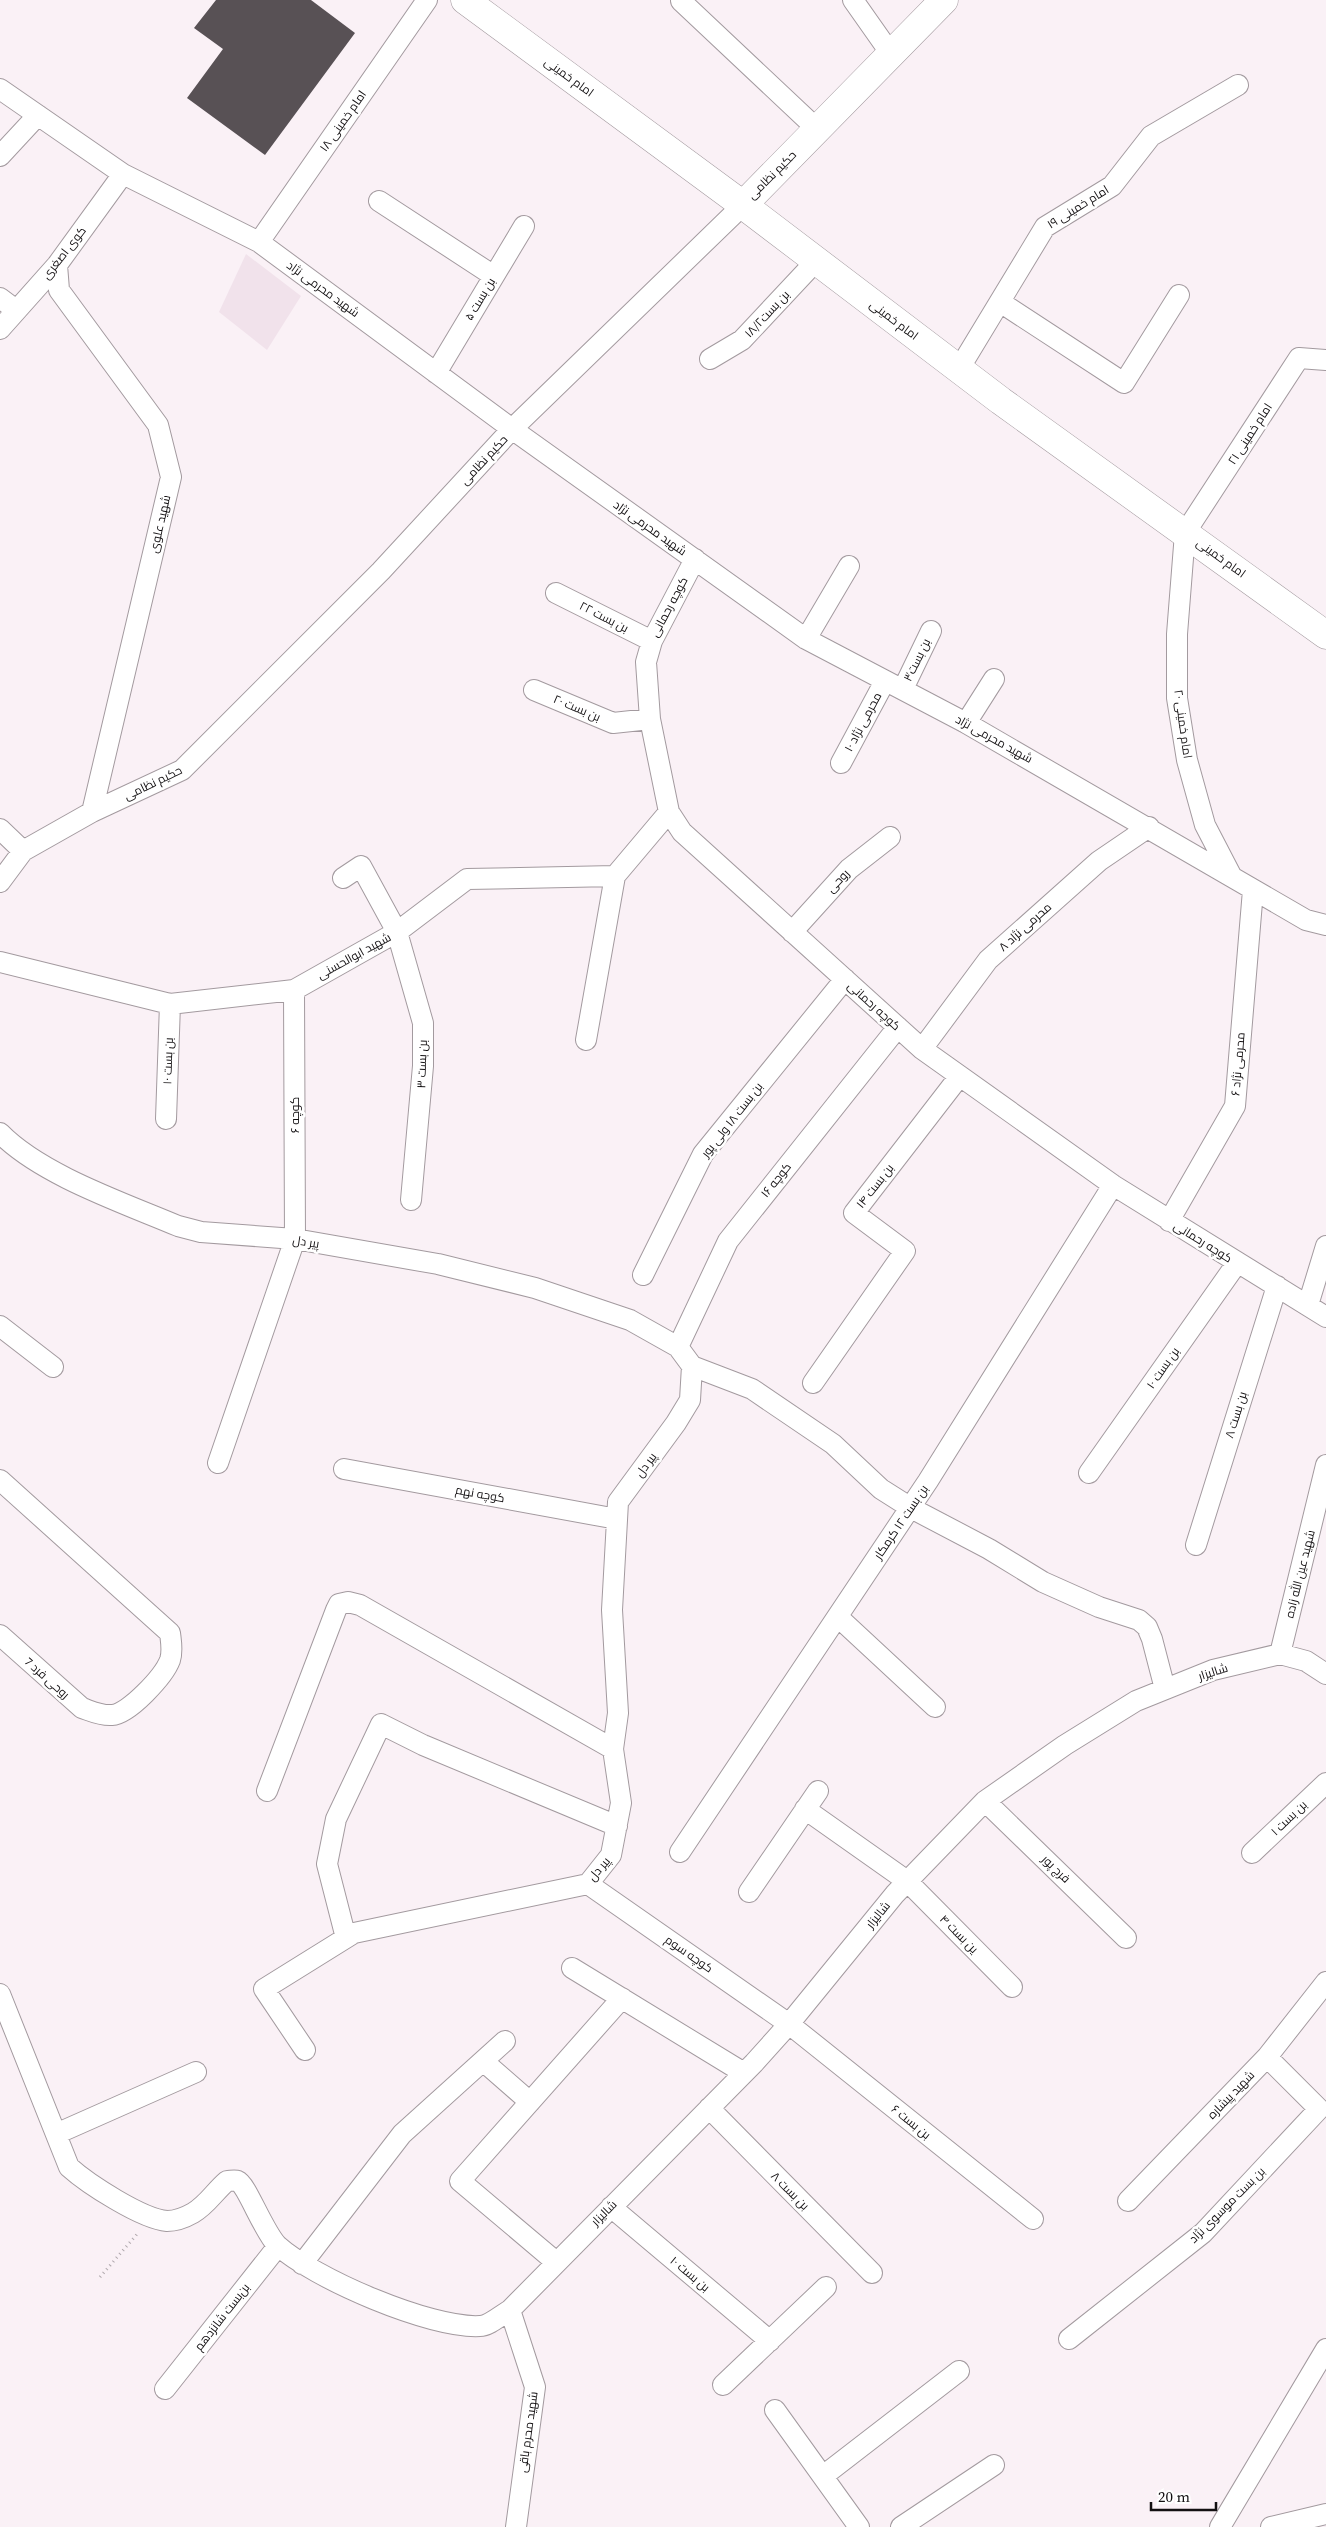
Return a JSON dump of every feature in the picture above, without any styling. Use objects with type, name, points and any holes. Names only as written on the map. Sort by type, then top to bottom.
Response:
[{"type":"street","name":"امام خمینی ۱۸","points":[[259,242],[427,0]]},
{"type":"street","name":"امام خمینی","points":[[464,0],[742,205],[959,369],[1326,635]]},
{"type":"street","points":[[853,0],[891,54]]},
{"type":"street","name":"حکیم نظامی","points":[[0,882],[23,850],[92,812],[182,770],[381,571],[512,430],[742,205],[944,0]]},
{"type":"street","points":[[681,1],[817,129]]},
{"type":"street","name":"امام خمینی ۱۹","points":[[959,369],[1045,227],[1112,186],[1151,136],[1238,85]]},
{"type":"street","name":"شهید محرمی نژاد","points":[[0,89],[123,174],[259,242],[512,430],[806,639],[966,723],[1149,827],[1306,920],[1326,926]]},
{"type":"street","points":[[0,156],[38,115]]},
{"type":"street","name":"کوی اصغری","points":[[0,329],[57,265],[123,174]]},
{"type":"street","points":[[379,201],[494,276]]},
{"type":"street","name":"بن بست ۵","points":[[436,372],[524,226]]},
{"type":"street","name":"بن بست۱۸/۲","points":[[710,359],[742,340],[816,261]]},
{"type":"street","name":"شهید علوی","points":[[57,265],[59,290],[158,425],[171,477],[92,812]]},
{"type":"street","points":[[1000,302],[1124,383],[1179,295]]},
{"type":"street","points":[[0,298],[16,310]]},
{"type":"street","name":"امام خمینی ۲۱","points":[[1185,532],[1299,358],[1326,360]]},
{"type":"street","name":"امام خمینی ۲۰","points":[[1185,532],[1177,634],[1177,698],[1188,760],[1205,825],[1232,877]]},
{"type":"street","name":"کوچه رحمانی","points":[[695,559],[652,641],[646,662],[650,719],[669,812],[682,832],[898,1027],[959,1077],[1113,1185],[1236,1263],[1326,1317]]},
{"type":"street","points":[[806,639],[849,566]]},
{"type":"street","name":"بن بست ۲۲","points":[[556,592],[652,641]]},
{"type":"street","name":"بن بست۳","points":[[904,689],[931,631]]},
{"type":"street","points":[[966,723],[994,679]]},
{"type":"street","name":"محرمی نژاد ۱۰","points":[[841,763],[884,681]]},
{"type":"street","name":"بن بست ۲۰","points":[[534,690],[613,723],[650,719]]},
{"type":"street","points":[[586,1040],[615,876],[669,812]]},
{"type":"street","name":"محرمی نژاد ۸","points":[[922,1048],[988,960],[1099,861],[1149,827]]},
{"type":"street","points":[[0,829],[23,850]]},
{"type":"street","name":"روحی","points":[[792,932],[849,869],[890,837]]},
{"type":"street","name":"بن بست ۳","points":[[343,878],[361,866],[397,932],[423,1022],[423,1066],[410,1200]]},
{"type":"street","name":"شهید ابوالحسنی","points":[[0,962],[170,1004],[294,990],[397,932],[467,879],[615,876]]},
{"type":"street","name":"محرمی نژاد ۶","points":[[1169,1221],[1234,1106],[1253,890]]},
{"type":"street","name":"بن بست ۱۸ ولی پور","points":[[643,1275],[703,1154],[844,979]]},
{"type":"street","name":"کوچه ۶","points":[[218,1463],[295,1239],[294,990]]},
{"type":"street","name":"بن بست ۱۰","points":[[166,1119],[170,1004]]},
{"type":"street","name":"کوچه ۱۶","points":[[678,1347],[728,1241],[898,1027]]},
{"type":"street","name":"بن بست ۱۴","points":[[813,1383],[905,1251],[854,1213],[959,1077]]},
{"type":"street","name":"پیر دل","points":[[0,1133],[11,1144],[40,1164],[178,1226],[201,1232],[295,1239],[438,1264],[535,1288],[630,1320],[678,1347],[692,1366],[690,1400],[676,1424],[618,1502],[612,1610],[618,1713],[613,1749],[621,1803],[611,1855],[588,1884],[354,1933],[264,1990],[305,2050]]},
{"type":"street","name":"بن بست ۱۲ کرمکار","points":[[680,1852],[911,1508],[1113,1185]]},
{"type":"street","points":[[1308,1305],[1326,1246]]},
{"type":"street","name":"بن بست ۱۰","points":[[1089,1473],[1236,1263]]},
{"type":"street","name":"بن بست ۸","points":[[1196,1545],[1277,1286]]},
{"type":"street","points":[[0,1326],[54,1367]]},
{"type":"street","points":[[692,1366],[752,1389],[834,1444],[881,1489],[911,1508],[990,1549],[1043,1582],[1099,1607],[1139,1620],[1147,1627],[1152,1639],[1165,1689]]},
{"type":"street","name":"شهید عین الله زاده","points":[[1280,1654],[1326,1464]]},
{"type":"street","name":"کوچه نهم","points":[[344,1469],[617,1519]]},
{"type":"street","name":"روحی فرد 7","points":[[0,1480],[170,1633],[170,1660],[162,1674],[150,1688],[128,1707],[113,1716],[98,1714],[82,1708],[0,1635]]},
{"type":"street","points":[[267,1791],[336,1610],[339,1604],[348,1602],[360,1606],[613,1749]]},
{"type":"street","points":[[838,1617],[935,1707]]},
{"type":"street","name":"شالیزار","points":[[151,2217],[168,2221],[180,2219],[204,2204],[227,2181],[238,2181],[244,2185],[249,2193],[267,2234],[278,2246],[302,2264],[398,2310],[465,2326],[482,2326],[510,2310],[744,2073],[789,2024],[907,1881],[985,1801],[1064,1745],[1136,1701],[1212,1670],[1280,1654],[1306,1661],[1326,1674]]},
{"type":"street","points":[[346,1938],[327,1864],[336,1819],[381,1724],[422,1745],[617,1826]]},
{"type":"street","name":"بن بست ۱","points":[[1252,1853],[1326,1783]]},
{"type":"street","points":[[749,1892],[818,1791]]},
{"type":"street","name":"فرج پور","points":[[985,1801],[1126,1938]]},
{"type":"street","name":"ین بست ۴","points":[[805,1809],[907,1881],[1012,1986]]},
{"type":"street","name":"کوچه سوم","points":[[588,1884],[789,2024]]},
{"type":"street","points":[[572,1968],[744,2073]]},
{"type":"street","name":"شهید پیشاره","points":[[1128,2200],[1267,2057],[1326,1982]]},
{"type":"street","points":[[0,1994],[69,2167],[82,2178],[151,2217]]},
{"type":"street","points":[[556,2262],[460,2181],[622,1998]]},
{"type":"street","name":"بن بست ۶","points":[[789,2024],[1033,2219]]},
{"type":"street","points":[[302,2264],[402,2134],[505,2041]]},
{"type":"street","name":"بن بست موسوی نژاد","points":[[1070,2339],[1203,2233],[1319,2109],[1267,2057]]},
{"type":"street","points":[[483,2061],[530,2102]]},
{"type":"street","points":[[56,2134],[196,2072]]},
{"type":"street","name":"بن بست ۸","points":[[709,2108],[872,2273]]},
{"type":"street","name":"بن بست ۱۰","points":[[611,2207],[770,2340]]},
{"type":"street","name":"بن‌بست شانزدهم","points":[[165,2389],[278,2246]]},
{"type":"street","points":[[723,2385],[826,2287]]},
{"type":"street","name":"شهید محرم باقی","points":[[510,2310],[535,2387],[516,2527]]},
{"type":"street","points":[[1220,2527],[1326,2349]]},
{"type":"street","points":[[823,2476],[959,2371]]},
{"type":"street","points":[[775,2410],[860,2527]]},
{"type":"street","points":[[901,2527],[994,2465]]},
{"type":"street","points":[[1271,2527],[1326,2514]]},
{"type":"path","points":[[100,2277],[151,2217]]},
{"type":"shaded area","points":[[246,254],[301,296],[267,350],[219,312]]},
{"type":"building","points":[[216,0],[311,0],[355,33],[265,155],[187,98],[223,49],[194,28]]}]
